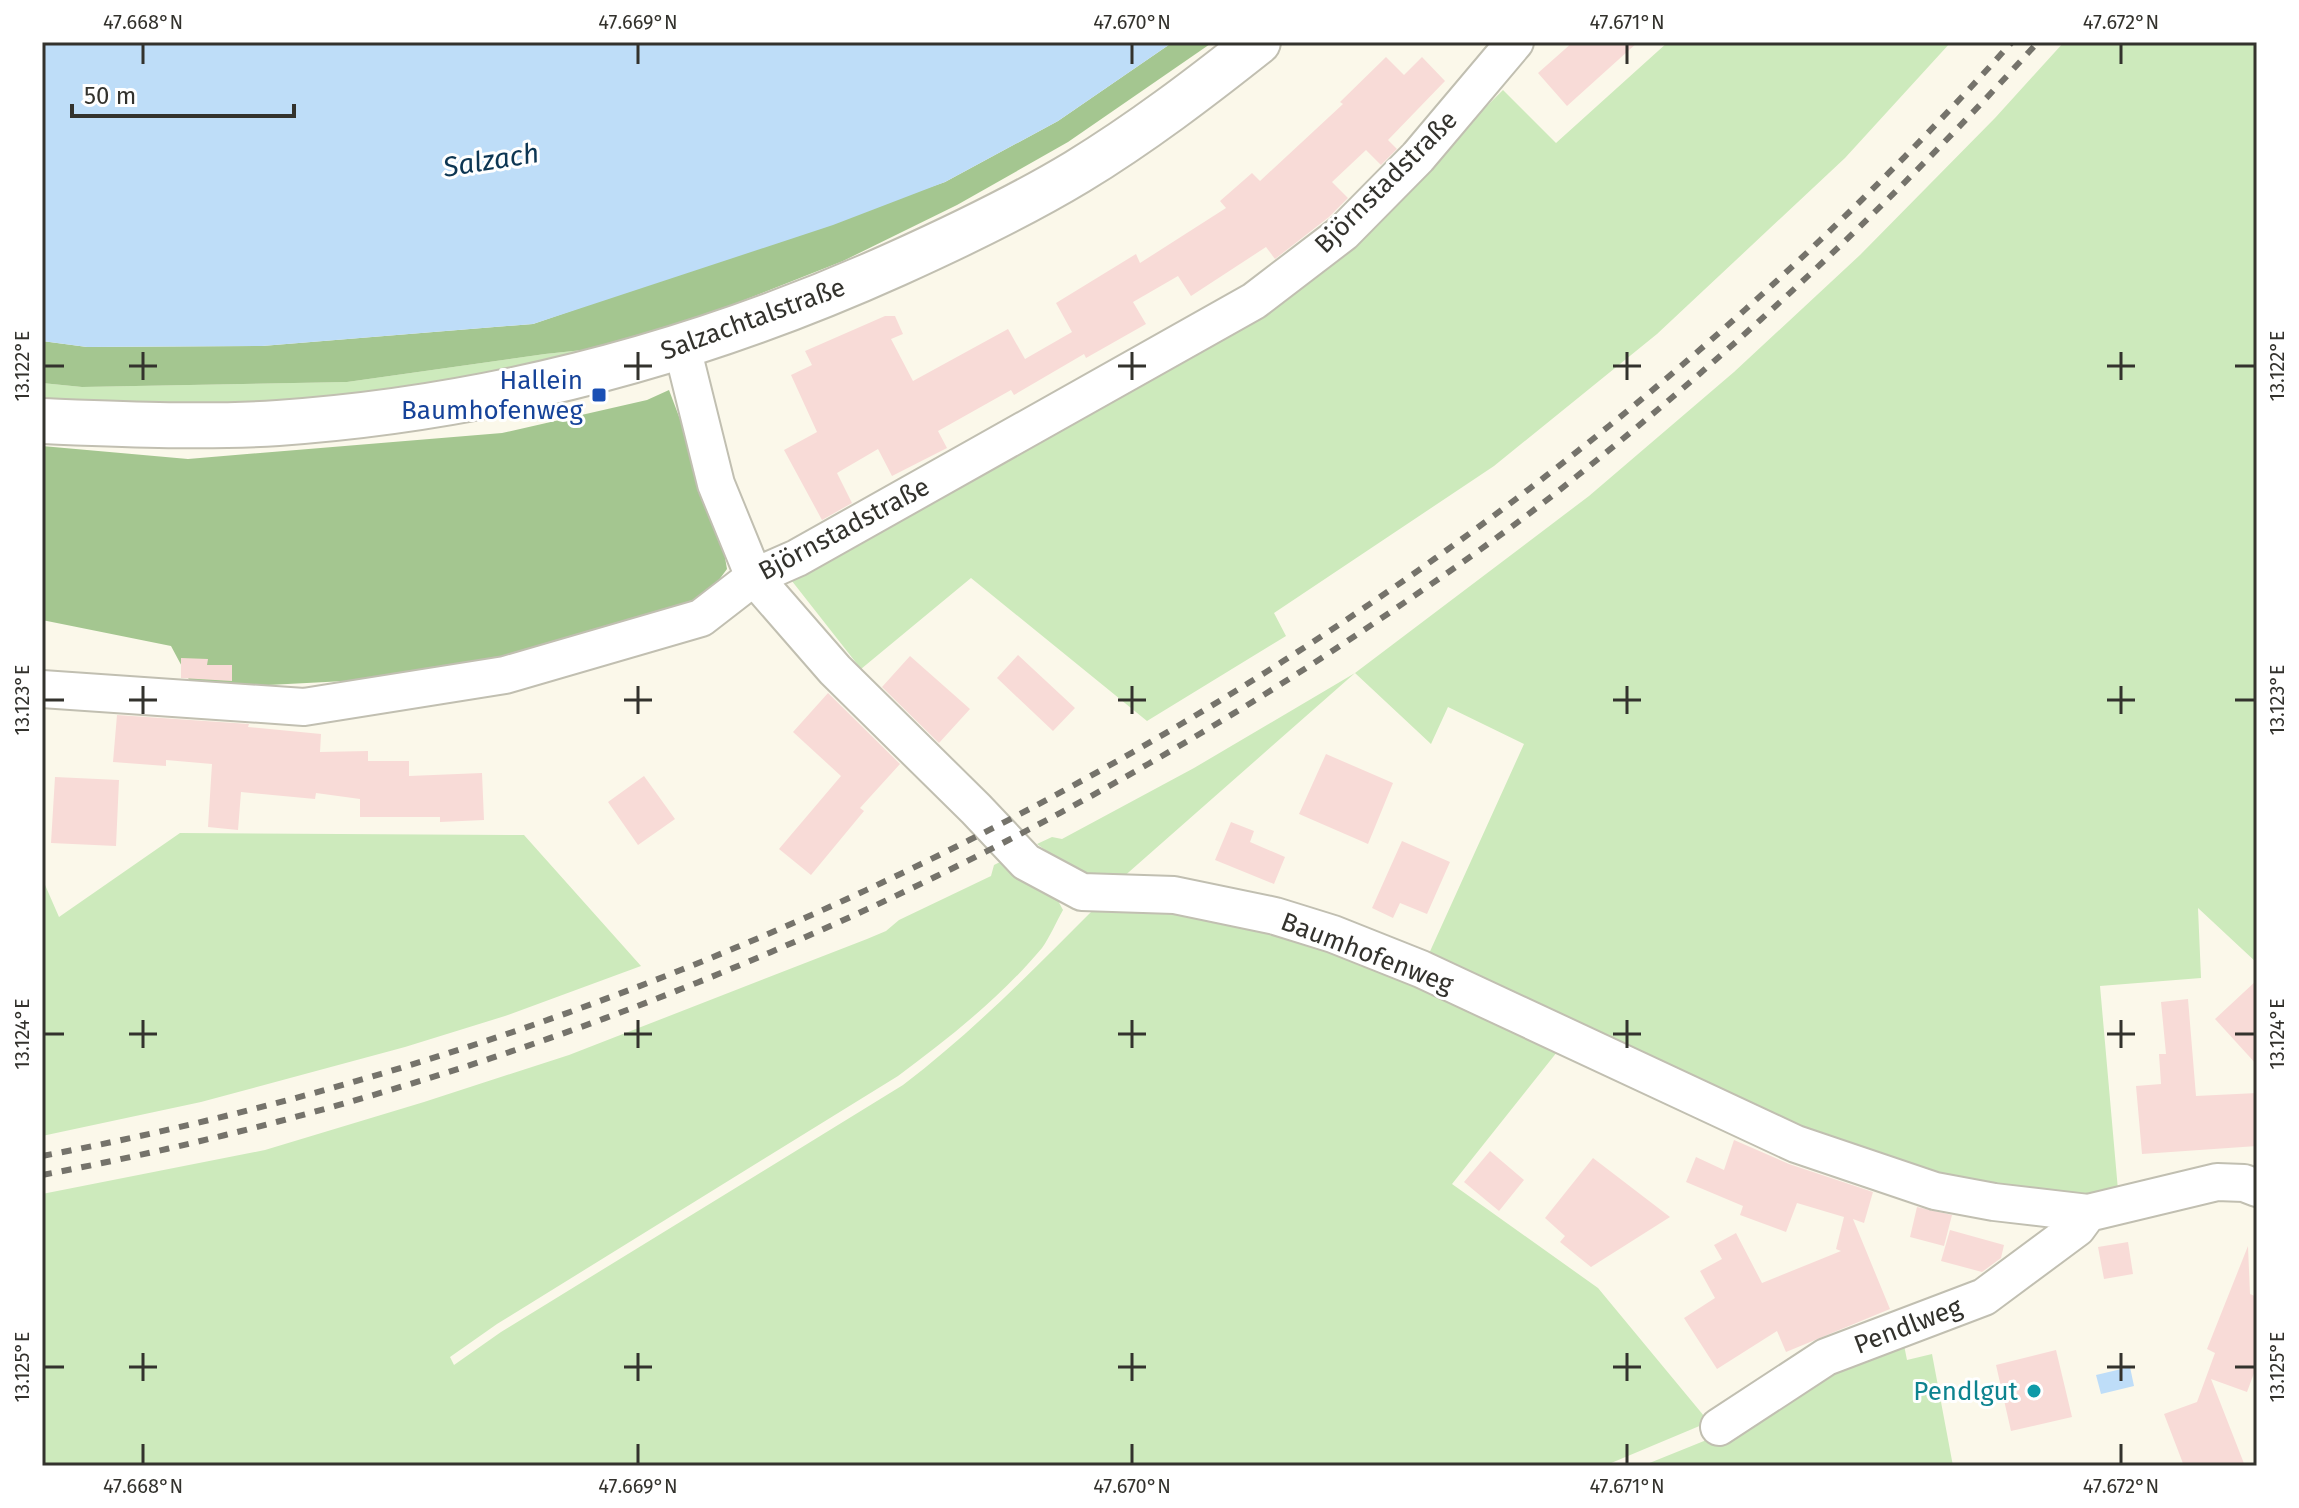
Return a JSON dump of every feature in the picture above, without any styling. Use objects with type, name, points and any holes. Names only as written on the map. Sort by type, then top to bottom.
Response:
[{"type":"main road","name":"Salzachtalstraße","points":[[42,421],[277,423],[442,404],[585,375],[682,347],[826,296],[960,235],[1077,172],[1194,93],[1258,42]]},
{"type":"street","name":"Björnstadstraße","points":[[42,689],[304,707],[490,678],[701,618],[754,577],[797,558],[1254,301],[1343,233],[1418,157],[1515,42]]},
{"type":"street","name":"Baumhofenweg","points":[[682,347],[716,484],[754,577],[835,670],[1026,862],[1082,892],[1174,895],[1275,916],[1333,934],[1421,969],[1796,1144],[1935,1191],[1994,1202],[2088,1213],[2217,1182],[2244,1183],[2257,1188]]},
{"type":"street","name":"Pendlweg","points":[[1719,1427],[1826,1357],[1984,1297],[2077,1228],[2088,1213]]},
{"type":"green space","points":[[1173,42],[1213,42],[1068,142],[957,205],[843,261],[630,345],[347,382],[82,387],[42,383],[42,341],[87,347],[262,346],[533,324],[945,182],[1058,121]]},
{"type":"green space","points":[[1668,42],[1951,42],[1845,158],[1657,334],[1494,466],[1274,613],[1286,636],[1147,721],[971,578],[861,669],[788,576],[1365,227],[1503,90],[1556,143]]},
{"type":"green space","points":[[2064,42],[2257,42],[2257,963],[2198,908],[2201,978],[2100,986],[2118,1190],[2067,1199],[1986,1194],[1787,1134],[1427,958],[1524,744],[1448,707],[1431,744],[1355,673],[1589,496],[1734,372],[1860,255],[1995,118]]},
{"type":"green space","points":[[630,345],[492,377],[267,406],[42,406],[42,383],[82,387],[347,382]]},
{"type":"green space","points":[[669,390],[719,523],[727,569],[710,592],[682,613],[488,665],[364,680],[194,689],[171,646],[42,620],[42,446],[188,459],[502,433],[647,400]]},
{"type":"green space","points":[[1355,673],[1121,879],[1076,869],[1037,844],[1052,837],[1062,839],[1194,768]]},
{"type":"green space","points":[[180,833],[524,835],[641,966],[505,1016],[405,1047],[201,1102],[42,1136],[42,878],[59,917]]},
{"type":"green space","points":[[1004,860],[1056,897],[1063,910],[1042,948],[992,1000],[898,1076],[497,1324],[450,1357],[454,1365],[501,1332],[903,1085],[979,1021],[1098,905],[1171,908],[1278,925],[1561,1047],[1452,1184],[1598,1288],[1709,1422],[1604,1466],[42,1466],[42,1194],[265,1150],[569,1055],[886,931],[899,920],[991,876],[994,865]]},
{"type":"green space","points":[[1902,1335],[1907,1360],[1932,1354],[1953,1466],[1642,1466],[1704,1441]]},
{"type":"water","name":"Salzach","points":[[42,42],[1173,42],[1058,121],[945,182],[833,225],[533,324],[262,346],[87,347],[42,341]]},
{"type":"water","points":[[2130,1367],[2134,1386],[2101,1394],[2096,1375]]},
{"type":"building","points":[[1573,42],[1638,42],[1567,106],[1538,73]]},
{"type":"building","points":[[1386,57],[1404,75],[1422,57],[1445,81],[1388,140],[1397,149],[1381,165],[1366,150],[1332,182],[1348,198],[1329,217],[1275,259],[1266,247],[1191,296],[1178,276],[1133,302],[1146,324],[1086,358],[1084,354],[1014,395],[1011,390],[938,431],[947,448],[892,476],[878,449],[837,473],[852,503],[822,520],[784,450],[817,432],[791,375],[812,365],[805,351],[885,316],[895,316],[903,334],[891,339],[913,381],[1008,329],[1025,359],[1072,332],[1056,303],[1136,254],[1140,263],[1226,208],[1220,201],[1252,173],[1260,181],[1343,104],[1340,102]]},
{"type":"building","points":[[1018,655],[1075,708],[1053,731],[997,678]]},
{"type":"building","points":[[910,656],[970,709],[939,743],[882,687]]},
{"type":"building","points":[[181,658],[208,659],[207,665],[232,665],[232,681],[181,678]]},
{"type":"building","points":[[828,693],[900,764],[860,808],[864,811],[811,875],[779,849],[841,776],[793,732]]},
{"type":"building","points":[[117,715],[249,724],[248,727],[321,734],[320,752],[368,751],[368,761],[409,761],[409,776],[482,773],[484,820],[440,822],[440,817],[360,817],[360,799],[316,793],[315,799],[241,792],[238,830],[208,827],[212,764],[166,760],[166,766],[113,762]]},
{"type":"building","points":[[1326,754],[1393,783],[1368,844],[1299,814]]},
{"type":"building","points":[[644,776],[675,819],[638,845],[608,802]]},
{"type":"building","points":[[55,777],[119,780],[116,846],[51,843]]},
{"type":"building","points":[[1231,822],[1254,831],[1250,842],[1285,857],[1274,884],[1215,860]]},
{"type":"building","points":[[1402,841],[1450,862],[1427,914],[1400,903],[1393,918],[1372,908]]},
{"type":"building","points":[[2257,980],[2257,1065],[2215,1019]]},
{"type":"building","points":[[2188,999],[2196,1096],[2257,1093],[2257,1146],[2142,1154],[2136,1086],[2161,1084],[2159,1054],[2166,1054],[2161,1002]]},
{"type":"building","points":[[1734,1140],[1789,1164],[1873,1192],[1864,1223],[1853,1219],[1890,1309],[1786,1352],[1777,1331],[1717,1369],[1684,1318],[1715,1298],[1700,1271],[1722,1259],[1714,1245],[1736,1233],[1762,1283],[1841,1251],[1836,1249],[1844,1217],[1797,1203],[1786,1232],[1740,1215],[1743,1206],[1686,1182],[1696,1157],[1724,1170]]},
{"type":"building","points":[[1490,1151],[1524,1180],[1499,1211],[1464,1182]]},
{"type":"building","points":[[1593,1158],[1670,1217],[1591,1267],[1560,1242],[1565,1236],[1545,1218]]},
{"type":"building","points":[[1917,1207],[1952,1215],[1944,1246],[1910,1237]]},
{"type":"building","points":[[1950,1230],[2004,1245],[2001,1258],[1982,1272],[1941,1261]]},
{"type":"building","points":[[2128,1242],[2133,1274],[2104,1279],[2098,1247]]},
{"type":"building","points":[[2248,1246],[2250,1294],[2257,1297],[2257,1365],[2247,1392],[2211,1379],[2245,1466],[2184,1466],[2164,1414],[2197,1402],[2215,1353],[2207,1349]]},
{"type":"building","name":"Pendlgut","points":[[2056,1350],[2072,1417],[2011,1431],[1996,1365]]},
{"type":"railway","points":[[42,1156],[323,1091],[597,1002],[863,892],[1118,760],[1363,609],[1594,438],[1811,249],[2012,42]]},
{"type":"railway","points":[[42,1175],[217,1137],[390,1090],[560,1035],[727,970],[891,898],[1051,818],[1207,730],[1358,634],[1469,558],[1551,497],[1638,426],[1758,322],[1873,214],[2038,42]]},
{"type":"place","name":"Hallein Baumhofenweg","points":[[599,395]]},
{"type":"place","name":"Pendlgut","points":[[2034,1391]]}]
